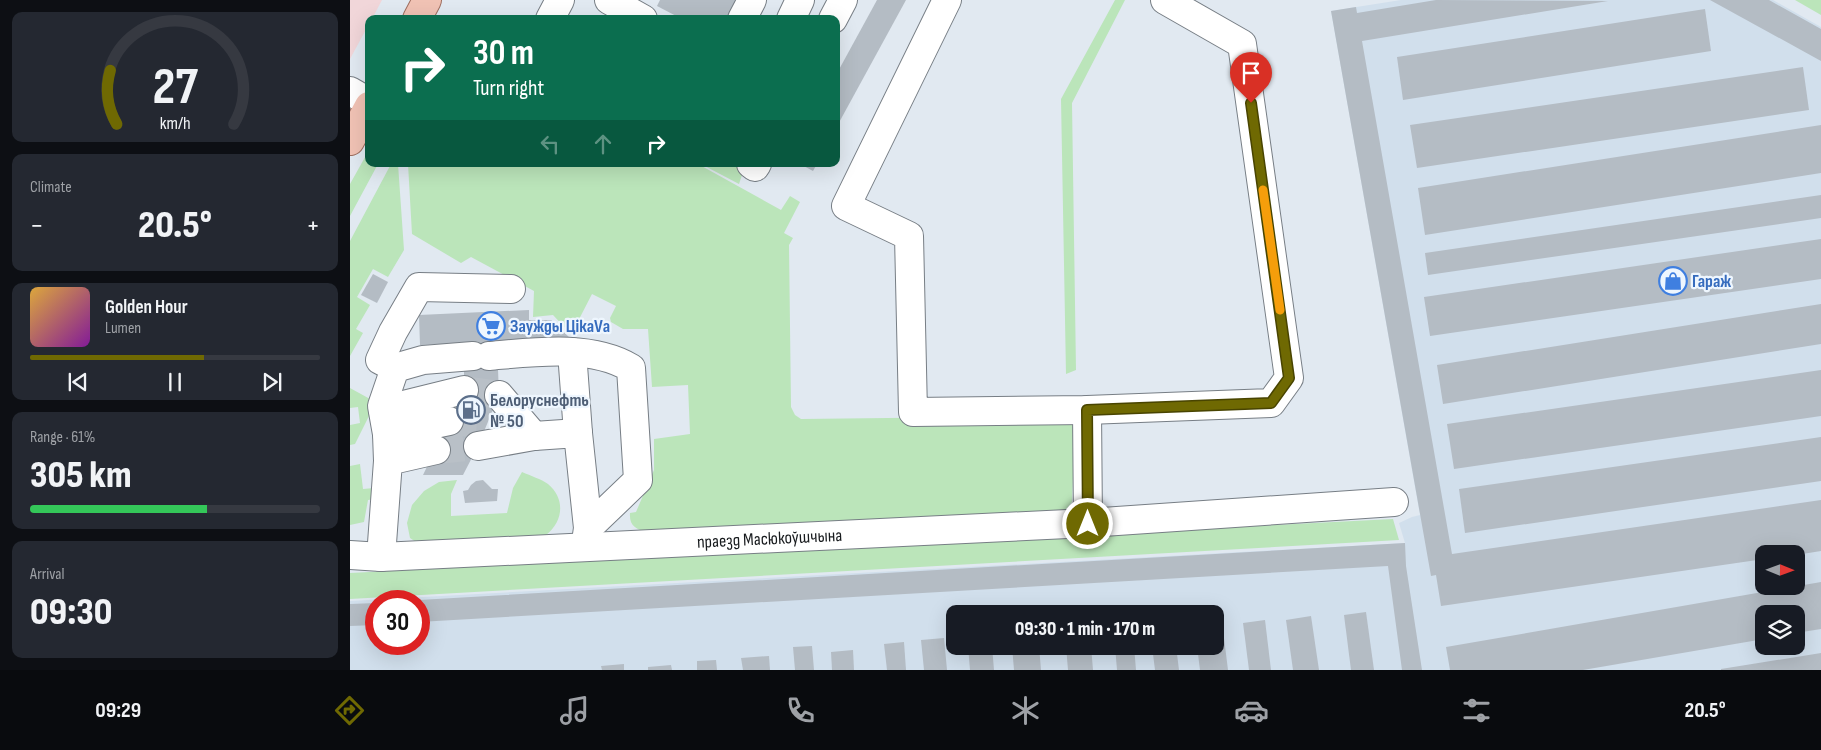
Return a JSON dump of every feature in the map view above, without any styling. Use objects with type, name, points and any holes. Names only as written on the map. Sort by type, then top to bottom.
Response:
[{"type":"main road","points":[[419,15],[427,0]]},
{"type":"main road","points":[[350,141],[365,112]]},
{"type":"street","points":[[552,15],[560,0]]},
{"type":"street","points":[[610,0],[636,15]]},
{"type":"street","points":[[744,15],[752,0]]},
{"type":"street","points":[[793,15],[800,0]]},
{"type":"street","points":[[835,15],[843,0]]},
{"type":"street","points":[[946,0],[846,206],[909,236],[913,412],[1087,417],[1271,403],[1289,378],[1242,44],[1165,0]]},
{"type":"street","points":[[350,91],[365,101]]},
{"type":"street","points":[[511,289],[419,287],[393,332],[380,360],[395,368],[424,360],[534,352],[572,352],[618,360],[631,368],[638,480],[587,538]]},
{"type":"street","points":[[572,352],[587,538]]},
{"type":"street","points":[[381,557],[388,461],[382,406],[395,368]]},
{"type":"street","points":[[385,422],[464,390]]},
{"type":"street","points":[[499,395],[534,436]]},
{"type":"street","points":[[1087,417],[1088,524]]},
{"type":"street","points":[[385,422],[449,421]]},
{"type":"street","points":[[482,435],[534,436],[578,433]]},
{"type":"street","points":[[388,461],[436,450]]},
{"type":"street","name":"праезд Масюкоўшчына","points":[[350,555],[381,557],[587,538],[1088,524],[1394,502]]},
{"type":"shaded area","points":[[350,0],[382,0],[374,15],[365,15],[365,31],[350,59]]},
{"type":"shaded area","points":[[1401,0],[1773,0],[1821,27],[1821,670],[350,670],[350,601],[365,600],[365,655],[430,655],[430,597],[1405,543],[1399,523],[1420,515],[1331,11]]},
{"type":"green space","points":[[1115,0],[1125,0],[1072,103],[1076,370],[1066,374],[1061,99]]},
{"type":"green space","points":[[1795,0],[1821,0],[1821,15]]},
{"type":"green space","points":[[365,157],[365,167],[376,167],[350,216],[350,184]]},
{"type":"green space","points":[[389,167],[398,167],[404,250],[388,277],[373,269],[357,297],[370,305],[356,329],[363,333],[350,356],[350,241]]},
{"type":"green space","points":[[408,167],[703,167],[781,210],[790,196],[800,202],[784,233],[793,238],[789,245],[791,407],[795,415],[801,419],[1067,416],[1074,421],[1075,430],[1072,502],[1060,513],[647,533],[632,524],[630,513],[636,512],[654,470],[654,439],[690,434],[688,385],[652,387],[648,329],[623,329],[611,322],[610,318],[616,306],[592,294],[574,329],[570,333],[553,315],[533,317],[534,291],[471,257],[461,263],[412,234]]},
{"type":"green space","points":[[707,167],[738,167],[741,169],[742,175],[739,184]]},
{"type":"green space","points":[[350,388],[370,399],[372,410],[355,444],[350,445],[350,425],[360,423],[358,407],[350,408]]},
{"type":"green space","points":[[360,464],[363,489],[374,488],[375,499],[368,500],[364,522],[350,525],[350,466]]},
{"type":"green space","points":[[522,472],[548,484],[558,496],[560,503],[559,517],[552,530],[546,535],[419,544],[410,538],[407,523],[412,505],[424,491],[439,482],[457,480],[451,494],[451,516],[507,513],[513,488]]},
{"type":"green space","points":[[1393,519],[1399,540],[430,595],[430,590],[365,590],[365,598],[350,599],[350,573]]},
{"type":"building","points":[[660,0],[737,0],[729,15],[674,15],[657,6]]},
{"type":"building","points":[[877,0],[906,0],[840,121],[840,68]]},
{"type":"building","points":[[1436,0],[1608,1],[1362,41],[1452,554],[1821,500],[1821,551],[1805,554],[1805,545],[1755,545],[1755,560],[1441,606],[1436,575],[1431,576],[1331,11],[1356,7],[1357,13]]},
{"type":"building","points":[[1710,0],[1769,0],[1821,29],[1821,61]]},
{"type":"building","points":[[1705,9],[1711,51],[1403,100],[1397,57]]},
{"type":"building","points":[[1803,67],[1809,110],[1417,168],[1410,125]]},
{"type":"building","points":[[1821,125],[1821,173],[1425,235],[1418,188]]},
{"type":"building","points":[[806,167],[815,167],[813,171]]},
{"type":"building","points":[[1821,195],[1821,218],[1428,275],[1425,253]]},
{"type":"building","points":[[1821,239],[1821,279],[1430,336],[1424,297]]},
{"type":"building","points":[[373,274],[388,282],[377,303],[361,295]]},
{"type":"building","points":[[1821,304],[1821,344],[1443,404],[1437,365]]},
{"type":"building","points":[[529,310],[529,320],[551,320],[570,338],[489,342],[498,369],[499,395],[478,446],[463,475],[423,475],[464,390],[464,371],[473,371],[473,356],[472,343],[420,345],[419,315]]},
{"type":"building","points":[[1821,370],[1821,416],[1454,469],[1447,424]]},
{"type":"building","points":[[1821,437],[1821,481],[1465,533],[1459,489]]},
{"type":"building","points":[[483,480],[492,489],[498,489],[497,501],[465,503],[463,491],[468,490],[476,481]]},
{"type":"building","points":[[1405,543],[1406,566],[1422,670],[1402,670],[1388,566],[430,621],[430,599]]},
{"type":"building","points":[[1821,582],[1821,629],[1805,632],[1805,605],[1755,605],[1755,641],[1583,670],[1450,670],[1446,647],[1755,593],[1755,595],[1805,595],[1805,585]]},
{"type":"building","points":[[365,603],[365,625],[350,626],[350,604]]},
{"type":"building","points":[[1366,612],[1374,670],[1351,670],[1344,615]]},
{"type":"building","points":[[1311,616],[1319,670],[1293,670],[1286,620]]},
{"type":"building","points":[[1265,620],[1271,670],[1249,670],[1243,623]]},
{"type":"building","points":[[944,638],[947,670],[924,670],[921,640]]},
{"type":"building","points":[[1224,638],[1228,670],[1200,670],[1198,655],[1224,655]]},
{"type":"building","points":[[904,642],[906,670],[887,670],[884,644]]},
{"type":"building","points":[[812,646],[814,670],[795,670],[793,647]]},
{"type":"building","points":[[853,650],[854,670],[832,670],[831,652]]},
{"type":"building","points":[[1821,653],[1821,670],[1721,670],[1721,669]]},
{"type":"building","points":[[969,655],[993,655],[994,670],[970,670]]},
{"type":"building","points":[[1013,655],[1040,655],[1041,670],[1014,670]]},
{"type":"building","points":[[1067,655],[1092,655],[1093,670],[1068,670]]},
{"type":"building","points":[[1116,655],[1135,655],[1136,670],[1117,670]]},
{"type":"building","points":[[1153,655],[1177,655],[1179,670],[1155,670]]},
{"type":"building","points":[[769,656],[770,670],[743,670],[741,658]]},
{"type":"building","points":[[716,660],[717,670],[697,670],[697,661]]},
{"type":"building","points":[[624,664],[624,670],[602,670],[601,666]]},
{"type":"building","points":[[671,665],[672,670],[648,670],[648,667]]},
{"type":"tunnel","points":[[464,390],[499,395]]},
{"type":"tunnel","points":[[449,421],[486,424]]},
{"type":"tunnel","points":[[436,450],[478,446]]},
{"type":"slow traffic","points":[[1263,190],[1280,310]]},
{"type":"place","name":"Гараж","points":[[1673,281]]},
{"type":"place","name":"Заужды ЦікаVа","points":[[491,326]]},
{"type":"place","name":"Белоруснефть № 50","points":[[471,410]]},
{"type":"route","points":[[1088,524],[1087,410],[1271,403],[1289,378],[1251,103]]}]
